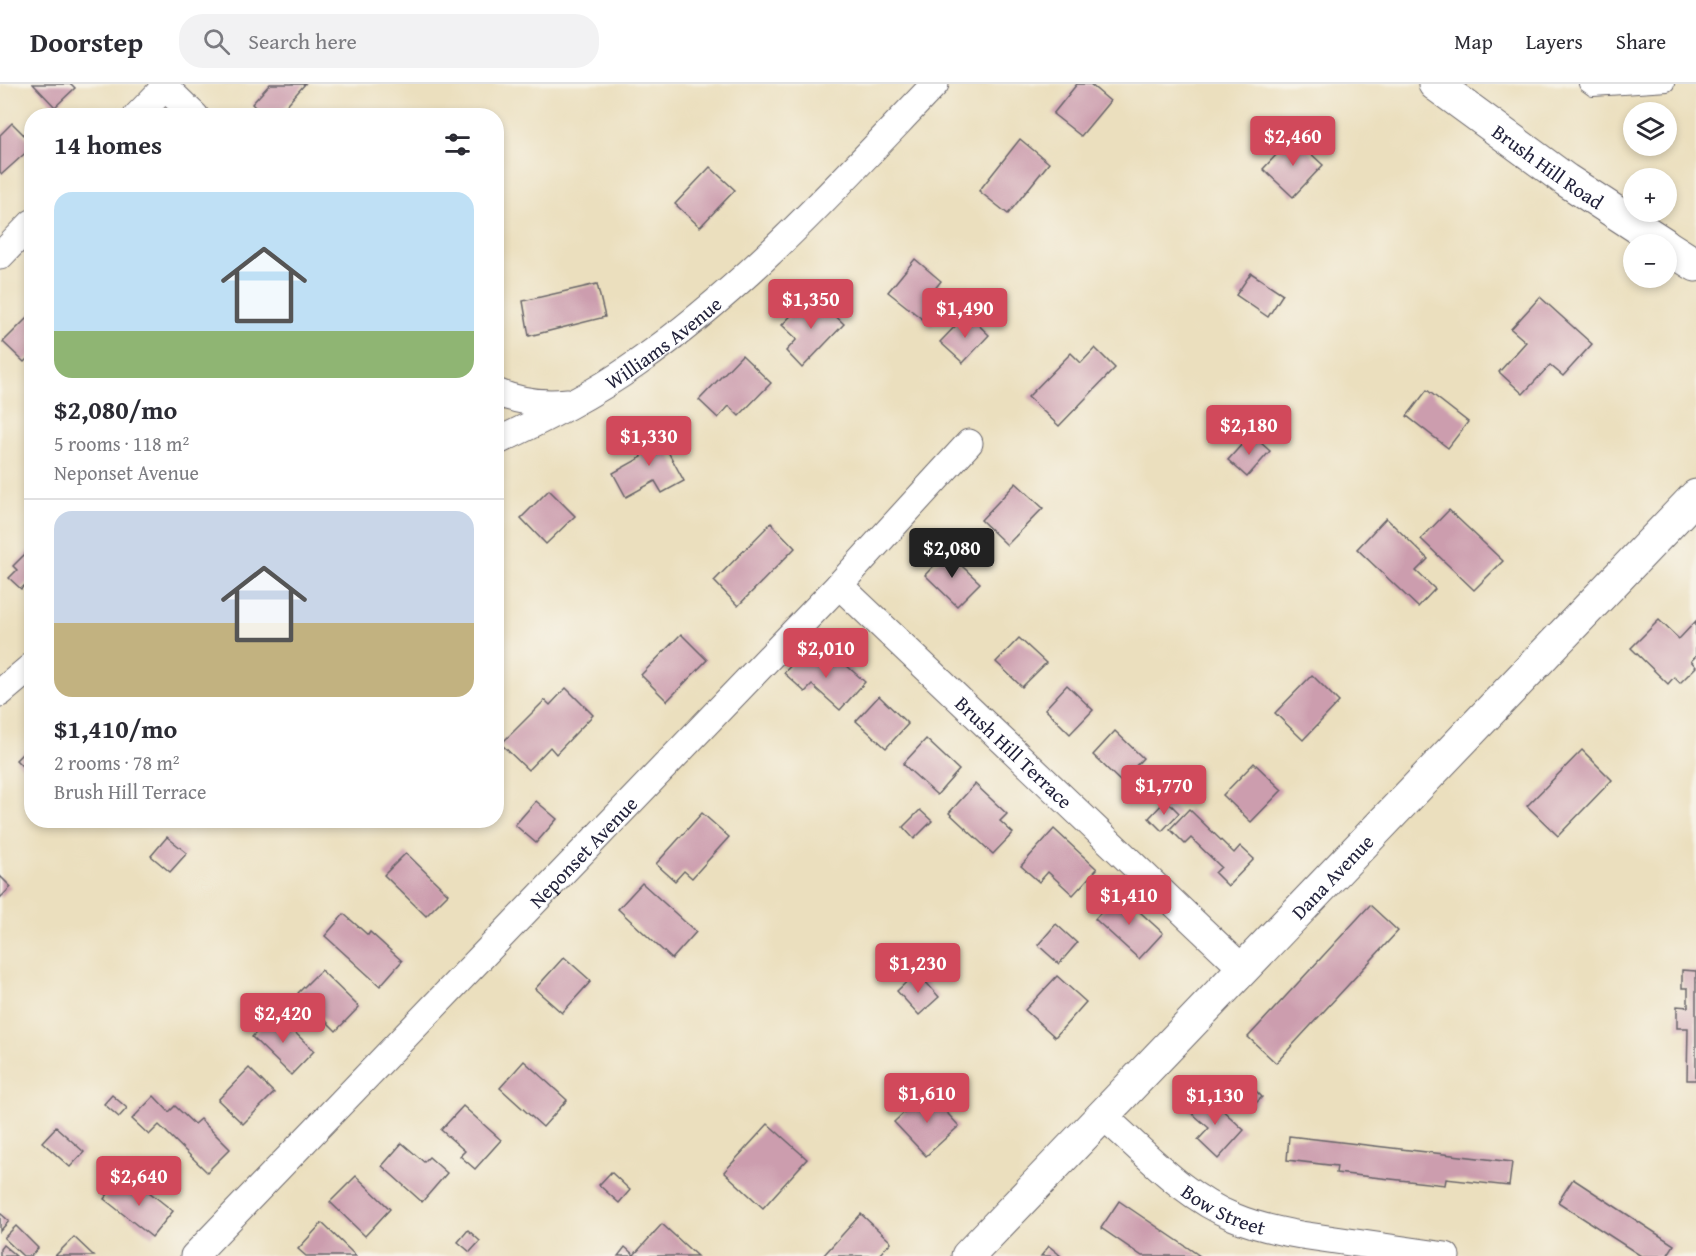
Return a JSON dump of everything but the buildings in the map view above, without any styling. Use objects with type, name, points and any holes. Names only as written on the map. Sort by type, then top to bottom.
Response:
[{"type":"street","name":"Williams Avenue","points":[[504,438],[575,401],[634,366],[726,293],[796,227],[935,84]]},
{"type":"street","name":"Brush Hill Road","points":[[1435,84],[1581,190],[1648,234]]},
{"type":"street","points":[[146,108],[169,87],[188,108]]},
{"type":"street","points":[[0,256],[24,231]]},
{"type":"street","name":"Brush Hill Road","points":[[1677,253],[1696,265]]},
{"type":"street","points":[[504,395],[527,402],[575,401]]},
{"type":"street","name":"Neponset Avenue","points":[[194,1256],[839,585],[969,443]]},
{"type":"street","name":"Dana Avenue","points":[[968,1256],[1696,496]]},
{"type":"street","name":"Brush Hill Terrace","points":[[839,585],[1242,968]]},
{"type":"street","points":[[0,693],[24,673]]},
{"type":"street","name":"Bow Street","points":[[1103,1116],[1175,1181],[1214,1208],[1234,1218],[1301,1235],[1446,1256]]},
{"type":"lane","points":[[1586,84],[1593,89],[1667,84]]}]
